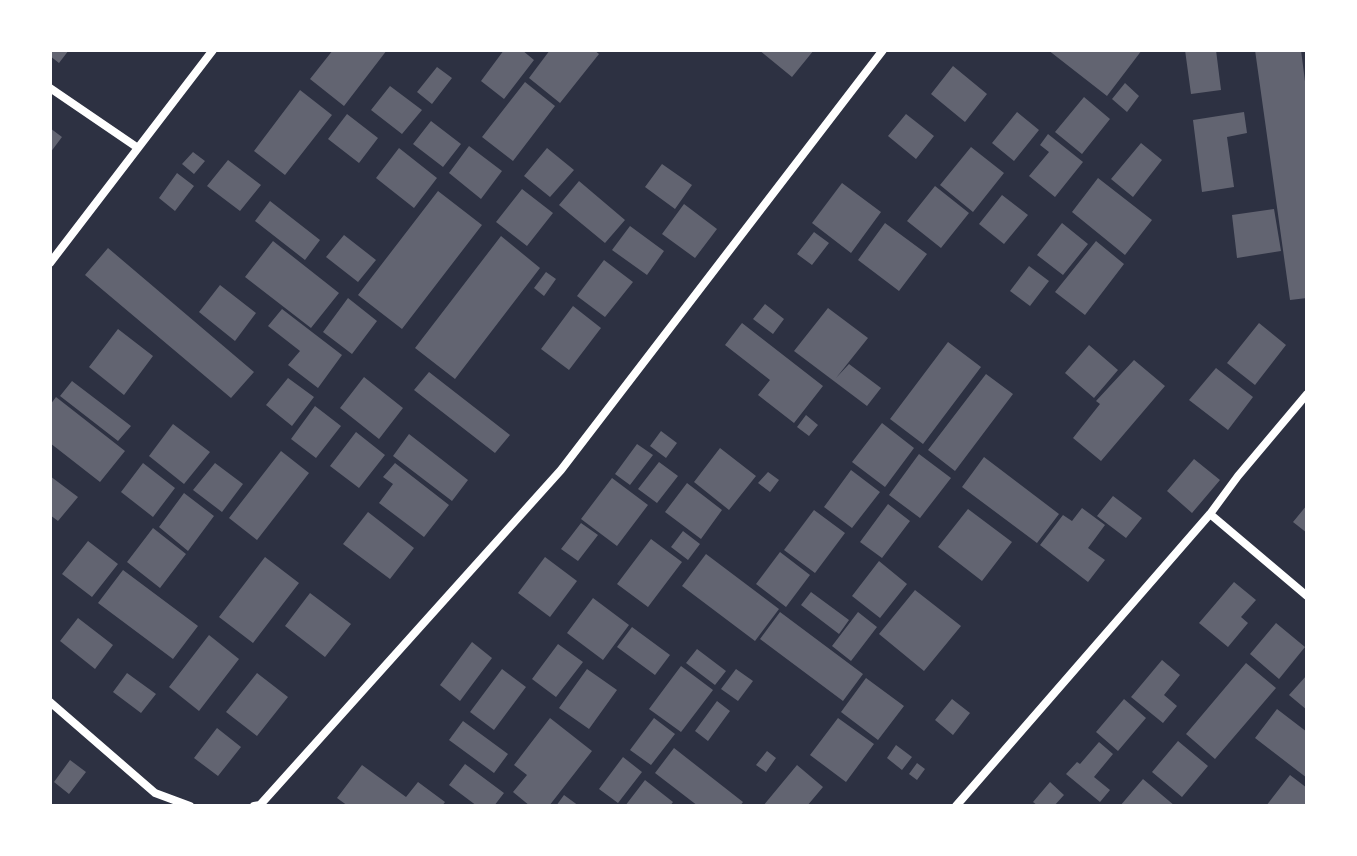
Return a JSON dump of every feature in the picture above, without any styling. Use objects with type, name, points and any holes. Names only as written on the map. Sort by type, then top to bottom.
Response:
[{"type":"street","points":[[50,263],[213,50]]},
{"type":"street","points":[[254,806],[260,805],[561,470],[883,50]]},
{"type":"street","points":[[50,88],[138,148]]},
{"type":"street","points":[[956,806],[1210,514],[1307,394]]},
{"type":"street","points":[[1210,514],[1307,596]]},
{"type":"street","points":[[50,702],[155,793],[190,806]]},
{"type":"building","points":[[50,50],[69,50],[59,63],[50,56]]},
{"type":"building","points":[[333,50],[387,50],[344,106],[310,79]]},
{"type":"building","points":[[504,50],[522,50],[534,60],[504,99],[481,81]]},
{"type":"building","points":[[550,50],[594,50],[599,54],[560,103],[529,78]]},
{"type":"building","points":[[759,50],[814,50],[792,77]]},
{"type":"building","points":[[1048,50],[1142,50],[1107,96]]},
{"type":"building","points":[[1185,50],[1216,50],[1221,90],[1191,94]]},
{"type":"building","points":[[1255,50],[1301,50],[1307,97],[1307,298],[1290,300]]},
{"type":"building","points":[[953,66],[987,94],[965,122],[931,94]]},
{"type":"building","points":[[437,67],[452,78],[432,104],[417,92]]},
{"type":"building","points":[[525,82],[555,106],[513,161],[482,137]]},
{"type":"building","points":[[1125,83],[1139,96],[1127,112],[1112,99]]},
{"type":"building","points":[[390,86],[422,110],[402,134],[371,110]]},
{"type":"building","points":[[300,90],[332,115],[285,175],[254,151]]},
{"type":"building","points":[[1084,97],[1110,119],[1082,154],[1055,132]]},
{"type":"building","points":[[1017,112],[1039,130],[1014,161],[992,143]]},
{"type":"building","points":[[1244,112],[1247,133],[1227,137],[1234,187],[1202,192],[1193,120]]},
{"type":"building","points":[[347,114],[378,138],[359,163],[328,139]]},
{"type":"building","points":[[906,114],[934,136],[916,159],[888,136]]},
{"type":"building","points":[[431,121],[461,144],[443,167],[413,144]]},
{"type":"building","points":[[50,128],[62,137],[50,153]]},
{"type":"building","points":[[1048,134],[1083,162],[1055,197],[1029,176],[1049,152],[1040,145]]},
{"type":"building","points":[[1141,143],[1162,160],[1133,197],[1111,179]]},
{"type":"building","points":[[469,146],[502,171],[481,199],[449,173]]},
{"type":"building","points":[[971,147],[1004,173],[973,212],[940,185]]},
{"type":"building","points":[[399,148],[437,178],[414,208],[376,178]]},
{"type":"building","points":[[547,148],[574,170],[550,197],[524,176]]},
{"type":"building","points":[[193,152],[205,161],[194,174],[182,164]]},
{"type":"building","points":[[228,160],[261,185],[240,211],[207,186]]},
{"type":"building","points":[[662,164],[692,185],[675,209],[645,187]]},
{"type":"building","points":[[177,173],[194,186],[175,211],[159,198]]},
{"type":"building","points":[[1098,178],[1152,220],[1125,255],[1072,212]]},
{"type":"building","points":[[579,181],[625,220],[605,243],[559,205]]},
{"type":"building","points":[[842,183],[881,212],[851,253],[812,223]]},
{"type":"building","points":[[935,186],[969,213],[941,248],[907,221]]},
{"type":"building","points":[[522,189],[553,213],[527,246],[496,222]]},
{"type":"building","points":[[438,191],[482,225],[402,329],[358,295]]},
{"type":"building","points":[[1002,195],[1028,215],[1004,244],[979,224]]},
{"type":"building","points":[[270,201],[320,240],[305,260],[255,221]]},
{"type":"building","points":[[684,204],[717,229],[695,258],[662,234]]},
{"type":"building","points":[[1274,209],[1281,251],[1237,258],[1232,215]]},
{"type":"building","points":[[885,223],[927,254],[899,291],[858,260]]},
{"type":"building","points":[[1062,223],[1088,244],[1063,275],[1037,255]]},
{"type":"building","points":[[630,226],[664,251],[647,275],[612,250]]},
{"type":"building","points":[[814,232],[829,243],[812,265],[797,254]]},
{"type":"building","points":[[344,235],[376,260],[358,282],[326,257]]},
{"type":"building","points":[[501,236],[540,268],[455,379],[415,348]]},
{"type":"building","points":[[273,241],[339,293],[311,328],[245,277]]},
{"type":"building","points":[[1096,241],[1124,264],[1085,315],[1055,292]]},
{"type":"building","points":[[108,248],[254,372],[231,398],[85,275]]},
{"type":"building","points":[[604,260],[633,282],[605,317],[577,296]]},
{"type":"building","points":[[1029,266],[1049,281],[1030,306],[1010,291]]},
{"type":"building","points":[[546,272],[556,279],[544,296],[534,288]]},
{"type":"building","points":[[220,285],[256,313],[235,341],[199,312]]},
{"type":"building","points":[[348,298],[377,321],[352,354],[323,332]]},
{"type":"building","points":[[765,304],[784,319],[773,334],[753,319]]},
{"type":"building","points":[[573,306],[601,328],[569,370],[541,349]]},
{"type":"building","points":[[828,308],[868,338],[836,378],[849,364],[881,388],[867,406],[794,351]]},
{"type":"building","points":[[282,309],[342,355],[318,388],[288,365],[300,351],[268,326]]},
{"type":"building","points":[[742,323],[823,386],[794,423],[758,395],[770,380],[725,345]]},
{"type":"building","points":[[1259,323],[1286,345],[1255,385],[1227,363]]},
{"type":"building","points":[[118,329],[153,356],[124,395],[89,367]]},
{"type":"building","points":[[948,342],[981,367],[923,444],[890,419]]},
{"type":"building","points":[[1089,345],[1118,370],[1094,398],[1065,373]]},
{"type":"building","points":[[1134,360],[1165,386],[1101,461],[1073,438],[1100,404],[1096,401]]},
{"type":"building","points":[[1216,368],[1253,397],[1228,430],[1189,400]]},
{"type":"building","points":[[429,372],[510,435],[495,453],[414,390]]},
{"type":"building","points":[[986,374],[1013,394],[955,471],[928,450]]},
{"type":"building","points":[[364,377],[403,408],[379,439],[340,408]]},
{"type":"building","points":[[288,378],[314,397],[292,426],[266,405]]},
{"type":"building","points":[[72,381],[131,426],[118,441],[60,396]]},
{"type":"building","points":[[56,397],[125,451],[100,482],[50,443],[50,405]]},
{"type":"building","points":[[315,406],[341,426],[316,458],[291,439]]},
{"type":"building","points":[[806,415],[818,425],[809,436],[797,427]]},
{"type":"building","points":[[882,423],[914,448],[885,487],[852,462]]},
{"type":"building","points":[[173,424],[210,452],[184,484],[149,456]]},
{"type":"building","points":[[661,431],[677,443],[666,458],[650,446]]},
{"type":"building","points":[[356,432],[385,455],[359,488],[330,466]]},
{"type":"building","points":[[409,434],[468,480],[452,501],[393,456]]},
{"type":"building","points":[[637,444],[653,455],[630,485],[615,474]]},
{"type":"building","points":[[720,448],[756,476],[729,510],[694,482]]},
{"type":"building","points":[[281,451],[309,473],[257,540],[229,518]]},
{"type":"building","points":[[919,454],[951,478],[920,518],[889,495]]},
{"type":"building","points":[[984,457],[1059,514],[1037,543],[962,487]]},
{"type":"building","points":[[1194,459],[1220,480],[1192,513],[1167,491]]},
{"type":"building","points":[[659,462],[678,476],[657,503],[638,489]]},
{"type":"building","points":[[143,463],[175,488],[153,517],[121,492]]},
{"type":"building","points":[[215,463],[243,484],[222,512],[193,490]]},
{"type":"building","points":[[395,463],[449,505],[424,537],[379,503],[393,484],[383,477]]},
{"type":"building","points":[[851,470],[880,492],[852,528],[824,507]]},
{"type":"building","points":[[768,472],[779,480],[770,492],[758,483]]},
{"type":"building","points":[[50,476],[78,497],[58,521],[50,515]]},
{"type":"building","points":[[612,478],[648,505],[617,546],[581,519]]},
{"type":"building","points":[[687,483],[722,510],[701,539],[665,512]]},
{"type":"building","points":[[184,493],[214,516],[188,551],[159,527]]},
{"type":"building","points":[[1113,496],[1142,518],[1126,538],[1097,516]]},
{"type":"building","points":[[888,504],[910,521],[882,558],[860,542]]},
{"type":"building","points":[[1307,505],[1307,533],[1293,522]]},
{"type":"building","points":[[1082,508],[1105,525],[1088,548],[1105,560],[1088,582],[1040,545],[1063,515],[1072,521]]},
{"type":"building","points":[[968,509],[1012,542],[982,581],[938,547]]},
{"type":"building","points":[[814,510],[845,533],[815,573],[784,550]]},
{"type":"building","points":[[368,512],[414,548],[390,579],[343,544]]},
{"type":"building","points":[[581,523],[598,535],[578,561],[561,549]]},
{"type":"building","points":[[153,528],[186,554],[160,588],[127,562]]},
{"type":"building","points":[[683,531],[700,544],[688,560],[671,547]]},
{"type":"building","points":[[651,539],[682,562],[648,607],[617,584]]},
{"type":"building","points":[[88,541],[118,564],[92,597],[62,574]]},
{"type":"building","points":[[780,552],[810,575],[786,607],[756,584]]},
{"type":"building","points":[[706,554],[779,609],[755,641],[682,586]]},
{"type":"building","points":[[265,557],[299,583],[253,643],[219,617]]},
{"type":"building","points":[[545,557],[577,581],[550,617],[518,593]]},
{"type":"building","points":[[879,561],[907,584],[880,618],[852,596]]},
{"type":"building","points":[[123,570],[198,626],[173,659],[98,603]]},
{"type":"building","points":[[1234,582],[1256,600],[1241,617],[1248,623],[1228,647],[1199,623]]},
{"type":"building","points":[[915,590],[961,626],[924,671],[879,634]]},
{"type":"building","points":[[811,592],[849,620],[839,634],[801,605]]},
{"type":"building","points":[[310,593],[351,624],[325,657],[285,626]]},
{"type":"building","points":[[593,598],[629,625],[603,660],[567,633]]},
{"type":"building","points":[[780,612],[863,674],[843,701],[760,639]]},
{"type":"building","points":[[858,612],[877,627],[851,661],[832,646]]},
{"type":"building","points":[[78,618],[113,645],[95,669],[60,641]]},
{"type":"building","points":[[1276,623],[1305,647],[1279,679],[1250,654]]},
{"type":"building","points":[[632,627],[670,655],[655,675],[617,647]]},
{"type":"building","points":[[209,635],[239,659],[199,711],[169,687]]},
{"type":"building","points":[[472,642],[492,658],[460,701],[440,685]]},
{"type":"building","points":[[558,644],[583,662],[556,697],[532,679]]},
{"type":"building","points":[[697,649],[726,671],[715,685],[686,663]]},
{"type":"building","points":[[1162,660],[1180,675],[1164,695],[1177,706],[1163,723],[1131,697]]},
{"type":"building","points":[[1246,663],[1276,688],[1215,759],[1186,734]]},
{"type":"building","points":[[681,666],[713,690],[681,732],[649,709]]},
{"type":"building","points":[[502,669],[526,687],[494,730],[470,712]]},
{"type":"building","points":[[587,669],[617,690],[589,729],[559,708]]},
{"type":"building","points":[[736,669],[753,681],[738,701],[721,689]]},
{"type":"building","points":[[127,673],[156,694],[141,713],[113,692]]},
{"type":"building","points":[[257,673],[288,697],[257,736],[226,712]]},
{"type":"building","points":[[1307,675],[1307,710],[1289,695]]},
{"type":"building","points":[[866,678],[904,706],[878,740],[841,712]]},
{"type":"building","points":[[952,699],[970,713],[953,735],[935,720]]},
{"type":"building","points":[[1124,699],[1146,718],[1118,751],[1096,732]]},
{"type":"building","points":[[717,701],[730,711],[708,741],[695,731]]},
{"type":"building","points":[[1277,709],[1307,732],[1307,778],[1255,738]]},
{"type":"building","points":[[550,718],[592,751],[549,806],[530,806],[513,792],[527,775],[514,765]]},
{"type":"building","points":[[654,718],[675,734],[651,765],[630,750]]},
{"type":"building","points":[[838,718],[874,744],[846,782],[810,755]]},
{"type":"building","points":[[463,721],[508,754],[494,773],[449,740]]},
{"type":"building","points":[[217,728],[241,747],[218,776],[194,758]]},
{"type":"building","points":[[1178,741],[1208,766],[1182,797],[1152,772]]},
{"type":"building","points":[[1099,742],[1113,754],[1094,777],[1110,790],[1100,802],[1066,774],[1077,762],[1080,764]]},
{"type":"building","points":[[896,745],[912,757],[902,770],[887,758]]},
{"type":"building","points":[[674,748],[743,802],[740,806],[698,806],[655,773]]},
{"type":"building","points":[[767,751],[776,758],[766,772],[756,765]]},
{"type":"building","points":[[623,757],[642,772],[618,803],[599,789]]},
{"type":"building","points":[[70,760],[86,772],[69,794],[54,782]]},
{"type":"building","points":[[917,763],[925,769],[917,780],[909,774]]},
{"type":"building","points":[[465,764],[504,793],[494,806],[477,806],[449,785]]},
{"type":"building","points":[[362,765],[406,797],[418,782],[445,802],[442,806],[348,806],[337,798]]},
{"type":"building","points":[[797,765],[823,787],[807,806],[763,806]]},
{"type":"building","points":[[1290,775],[1307,788],[1307,806],[1266,806]]},
{"type":"building","points":[[1143,779],[1175,806],[1120,806]]},
{"type":"building","points":[[645,780],[673,802],[670,806],[625,806]]},
{"type":"building","points":[[1050,782],[1064,795],[1054,806],[1038,806],[1033,802]]},
{"type":"building","points":[[564,795],[579,806],[556,806]]}]
